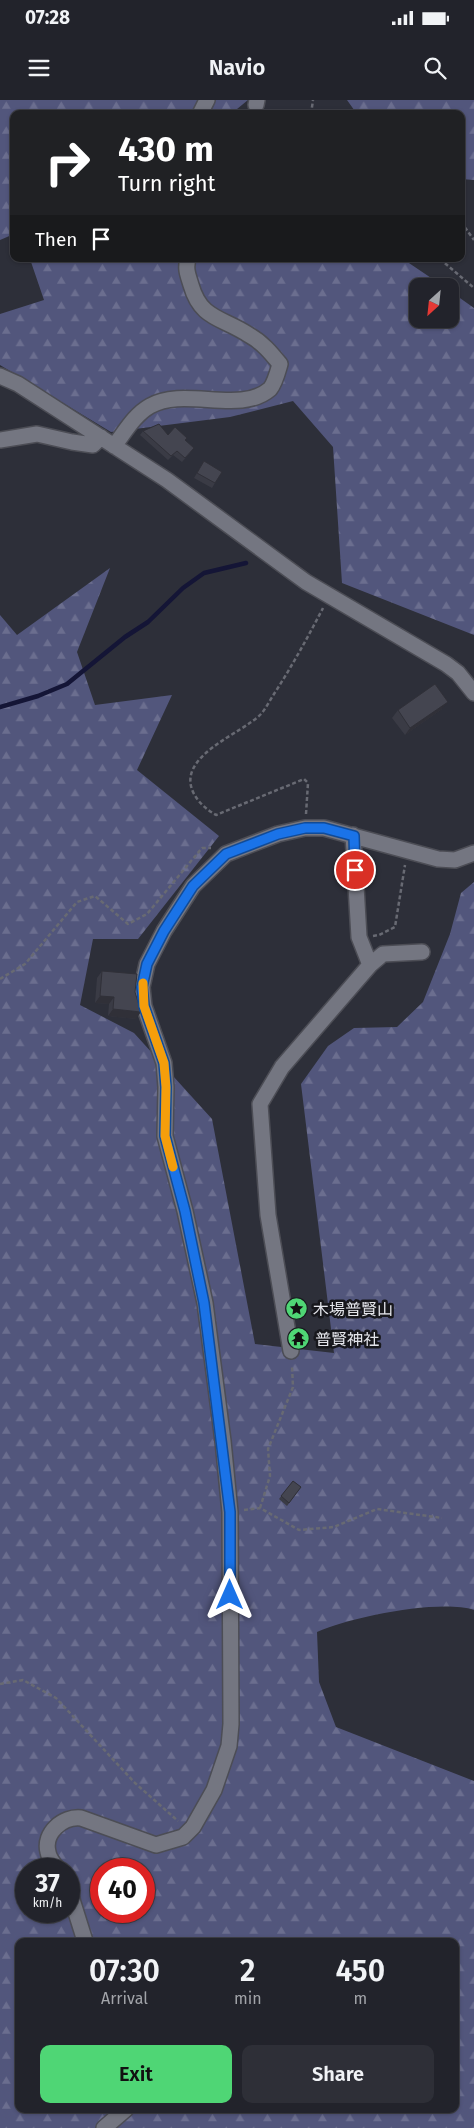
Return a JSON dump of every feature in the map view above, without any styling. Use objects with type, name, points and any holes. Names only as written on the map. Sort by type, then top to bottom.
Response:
[{"type":"street","points":[[114,446],[136,417],[150,406],[167,400],[179,399],[248,399],[271,388],[276,376],[280,364],[267,349],[250,335],[202,310],[195,300],[186,267],[187,262]]},
{"type":"street","points":[[0,376],[18,384],[167,480],[306,582],[446,664],[458,673],[474,693]]},
{"type":"street","points":[[0,440],[36,434],[93,445],[101,438]]},
{"type":"street","points":[[50,1858],[48,1842],[58,1824],[72,1817],[81,1818],[156,1845],[184,1837],[194,1827],[214,1790],[229,1746],[232,1724],[230,1512],[204,1303],[185,1211],[165,1136],[166,1087],[164,1063],[144,1006],[142,987],[147,964],[169,923],[193,886],[226,854],[278,834],[305,828],[324,828],[438,859],[455,860],[474,853]]},
{"type":"street","points":[[354,836],[359,937],[370,965]]},
{"type":"street","points":[[291,1351],[268,1215],[260,1104],[282,1067],[370,965],[383,954],[422,952]]},
{"type":"street","points":[[79,1923],[84,1938]]},
{"type":"street","points":[[104,2128],[121,2113]]},
{"type":"path","points":[[465,228],[474,240]]},
{"type":"path","points":[[444,262],[474,288]]},
{"type":"path","points":[[305,828],[308,783],[304,779],[216,815],[196,799],[190,787],[190,780],[194,768],[207,750],[261,714],[295,661],[330,596]]},
{"type":"path","points":[[0,979],[25,964],[77,902],[95,896],[128,924],[146,914],[202,848],[214,848],[226,854]]},
{"type":"path","points":[[359,937],[379,935],[394,927],[408,851]]},
{"type":"path","points":[[260,1508],[270,1476],[268,1449],[293,1387],[291,1351]]},
{"type":"path","points":[[230,1512],[260,1508],[299,1530],[334,1527],[377,1509],[442,1518]]},
{"type":"path","points":[[0,1684],[23,1680],[56,1698],[135,1783],[178,1822],[184,1837]]},
{"type":"green space","points":[[0,100],[248,100],[237,109],[238,110],[10,110],[10,236],[0,240]]},
{"type":"green space","points":[[347,100],[474,100],[474,180],[465,179],[465,110],[354,110]]},
{"type":"green space","points":[[31,262],[407,262],[431,278],[409,278],[409,328],[459,328],[459,297],[474,308],[474,635],[342,583],[333,447],[293,401],[230,417],[111,432],[0,365],[0,314],[44,300]]},
{"type":"green space","points":[[110,568],[77,652],[95,705],[172,695],[137,770],[219,836],[138,939],[93,939],[80,1005],[134,1033],[212,1119],[255,1344],[334,1353],[301,1084],[328,1046],[354,1028],[397,1027],[423,1002],[450,934],[461,893],[474,882],[474,1610],[459,1607],[439,1607],[395,1611],[332,1626],[317,1632],[319,1682],[336,1727],[474,1781],[474,2128],[0,2128],[0,615],[17,635]]},
{"type":"building","points":[[159,424],[168,435],[175,427],[187,438],[185,440],[194,448],[185,458],[177,451],[171,456],[143,431]]},
{"type":"building","points":[[204,461],[222,472],[215,483],[197,473]]},
{"type":"building","points":[[435,684],[448,702],[410,728],[398,710]]},
{"type":"building","points":[[102,971],[137,974],[135,992],[141,1012],[113,1009],[114,997],[100,996]]},
{"type":"building","points":[[293,1481],[301,1487],[289,1503],[281,1496]]},
{"type":"waterway","points":[[0,707],[38,696],[67,684],[125,637],[148,622],[183,588],[204,573],[246,563]]},
{"type":"slow traffic","points":[[143,983],[144,1006],[164,1063],[166,1087],[165,1136],[173,1167]]},
{"type":"place","name":"木場普賢山","points":[[297,1309]]},
{"type":"place","name":"普賢神社","points":[[299,1339]]},
{"type":"route","points":[[230,1595],[230,1512],[223,1441],[204,1303],[185,1211],[165,1136],[166,1087],[164,1063],[144,1006],[142,987],[147,964],[164,931],[193,886],[226,854],[278,834],[305,828],[324,828],[354,836],[355,870]]}]
